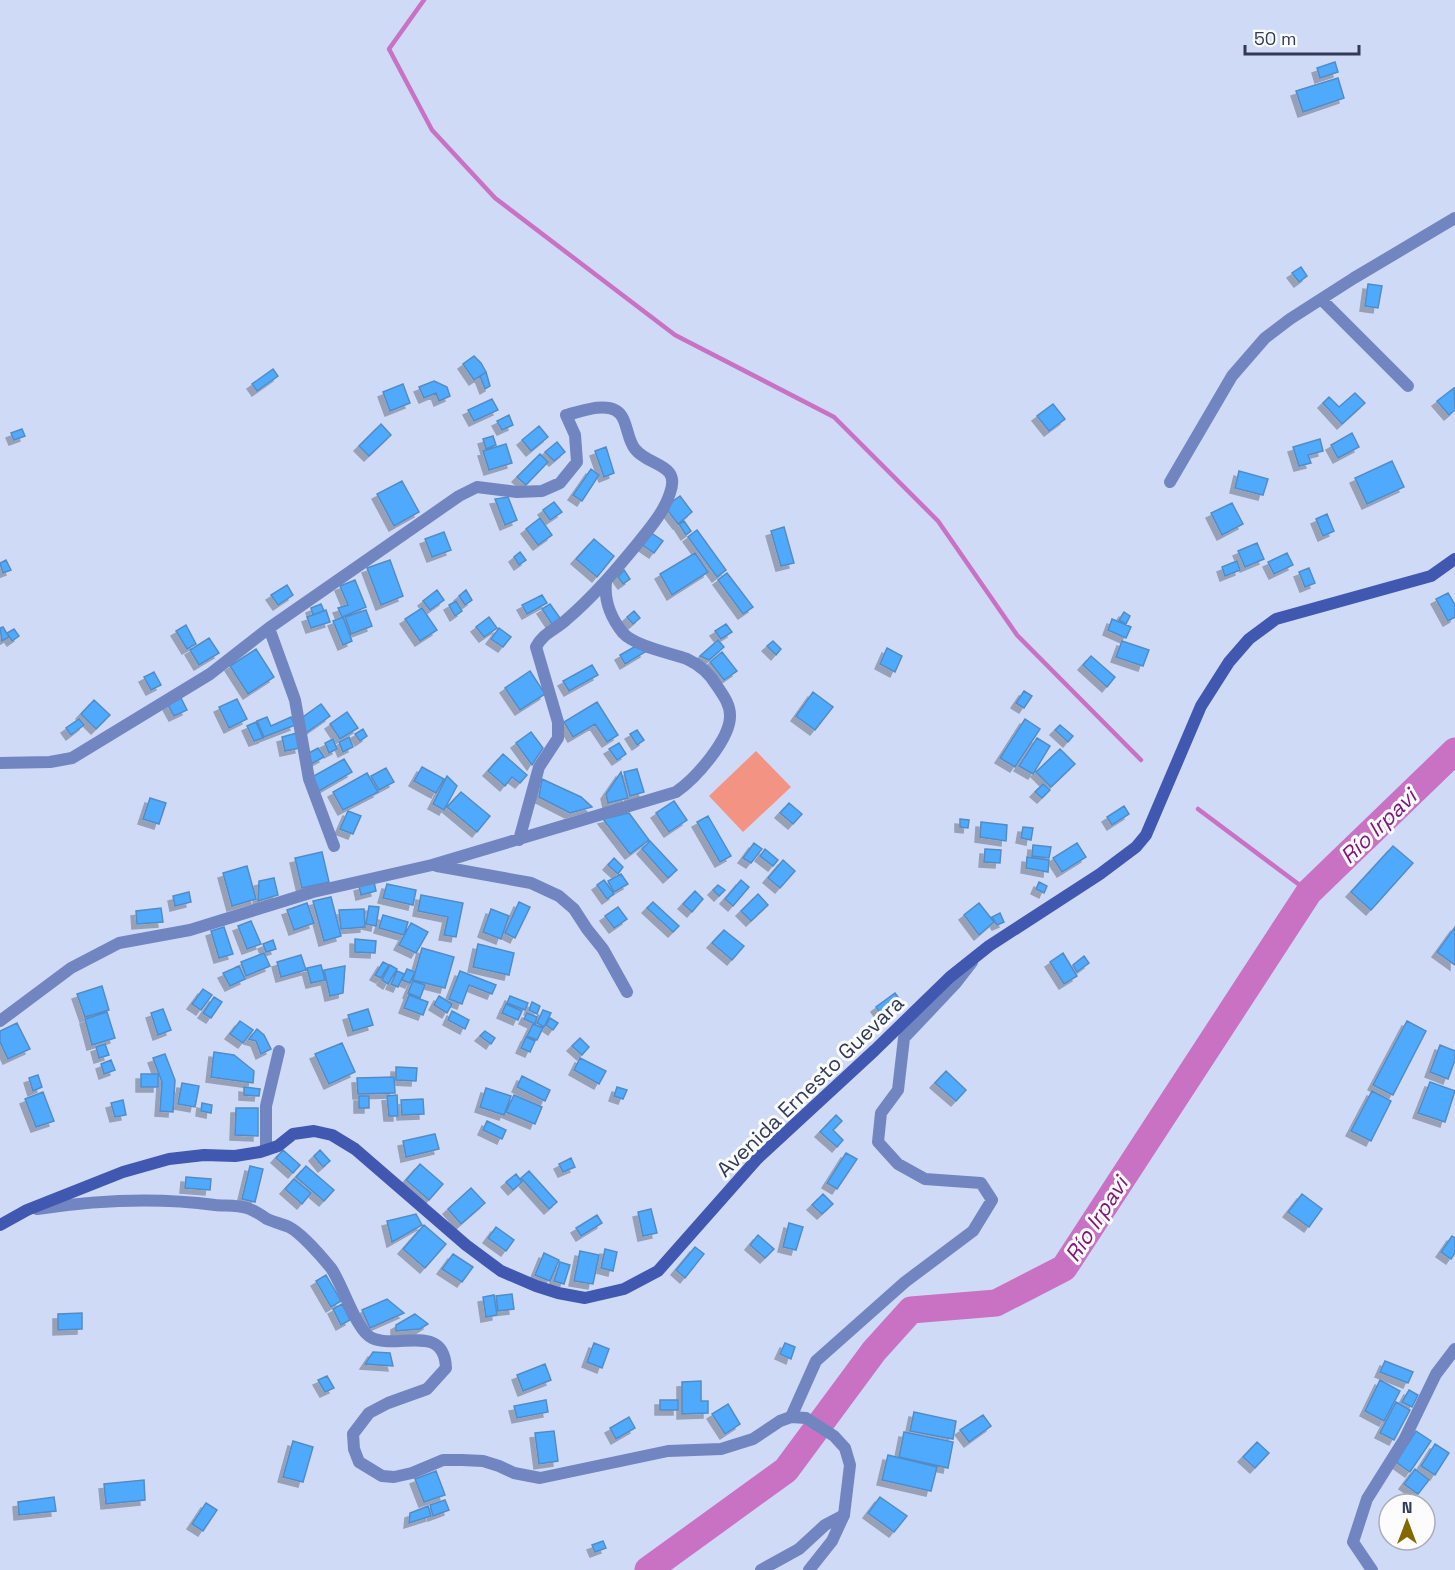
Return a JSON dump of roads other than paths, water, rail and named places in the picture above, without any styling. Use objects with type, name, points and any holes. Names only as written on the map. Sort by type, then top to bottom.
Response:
[{"type":"main road","name":"Avenida Ernesto Guevara","points":[[0,1225],[27,1210],[123,1172],[169,1159],[204,1155],[235,1156],[266,1150],[278,1146],[293,1134],[314,1131],[332,1135],[355,1149],[466,1245],[501,1271],[536,1286],[585,1298],[624,1289],[658,1271],[757,1159],[950,977],[976,956],[1100,874],[1136,847],[1146,835],[1201,706],[1228,662],[1249,639],[1276,619],[1431,576],[1455,559]]},
{"type":"street","points":[[1170,482],[1232,376],[1265,338],[1354,278],[1455,218]]},
{"type":"street","points":[[1322,300],[1408,386]]},
{"type":"street","points":[[0,763],[50,762],[72,758],[210,674],[268,627],[477,487],[517,492],[542,491],[560,483],[577,462],[575,435],[566,414],[604,407],[615,409],[622,414],[630,444],[642,457],[665,467],[670,473],[673,485],[670,496],[658,517],[606,582],[564,622],[540,638],[536,647],[558,722],[558,738],[539,767],[519,840]]},
{"type":"street","points":[[0,1021],[71,968],[119,943],[190,930],[313,892],[432,866],[676,792],[686,785],[723,740],[729,727],[728,704],[712,678],[701,667],[624,634],[609,610],[605,597],[606,582]]},
{"type":"street","points":[[268,627],[295,700],[309,779],[334,846]]},
{"type":"street","points":[[432,866],[531,883],[559,896],[574,909],[603,949],[627,992]]},
{"type":"street","points":[[791,1416],[816,1361],[905,1282],[973,1231],[992,1200],[981,1183],[925,1179],[898,1164],[878,1142],[881,1113],[898,1090],[904,1038],[955,984],[976,956]]},
{"type":"street","points":[[266,1150],[266,1106],[279,1051]]},
{"type":"street","points":[[27,1210],[132,1199],[196,1203],[246,1208],[278,1224],[290,1227],[330,1267],[361,1327],[371,1338],[385,1341],[423,1340],[437,1345],[445,1355],[446,1368],[427,1389],[388,1403],[369,1413],[353,1434],[354,1449],[359,1462],[382,1476],[394,1477],[412,1473],[443,1460],[462,1460],[483,1461],[531,1478],[553,1477],[668,1451],[729,1447],[753,1439],[791,1416],[806,1418],[834,1436],[845,1448],[850,1465],[844,1515],[832,1541],[809,1570]]},
{"type":"street","points":[[1372,1570],[1353,1542],[1367,1499],[1404,1440],[1437,1374],[1455,1349]]},
{"type":"street","points":[[761,1570],[799,1549],[825,1525],[844,1515]]},
{"type":"waterway","points":[[424,0],[389,49],[432,130],[495,198],[675,335],[834,417],[938,521],[1017,635],[1141,760]]},
{"type":"waterway","name":"Río Irpavi","points":[[648,1570],[786,1470],[874,1351],[911,1310],[996,1303],[1064,1268],[1309,892],[1455,751]]},
{"type":"waterway","points":[[1198,809],[1309,892]]}]
